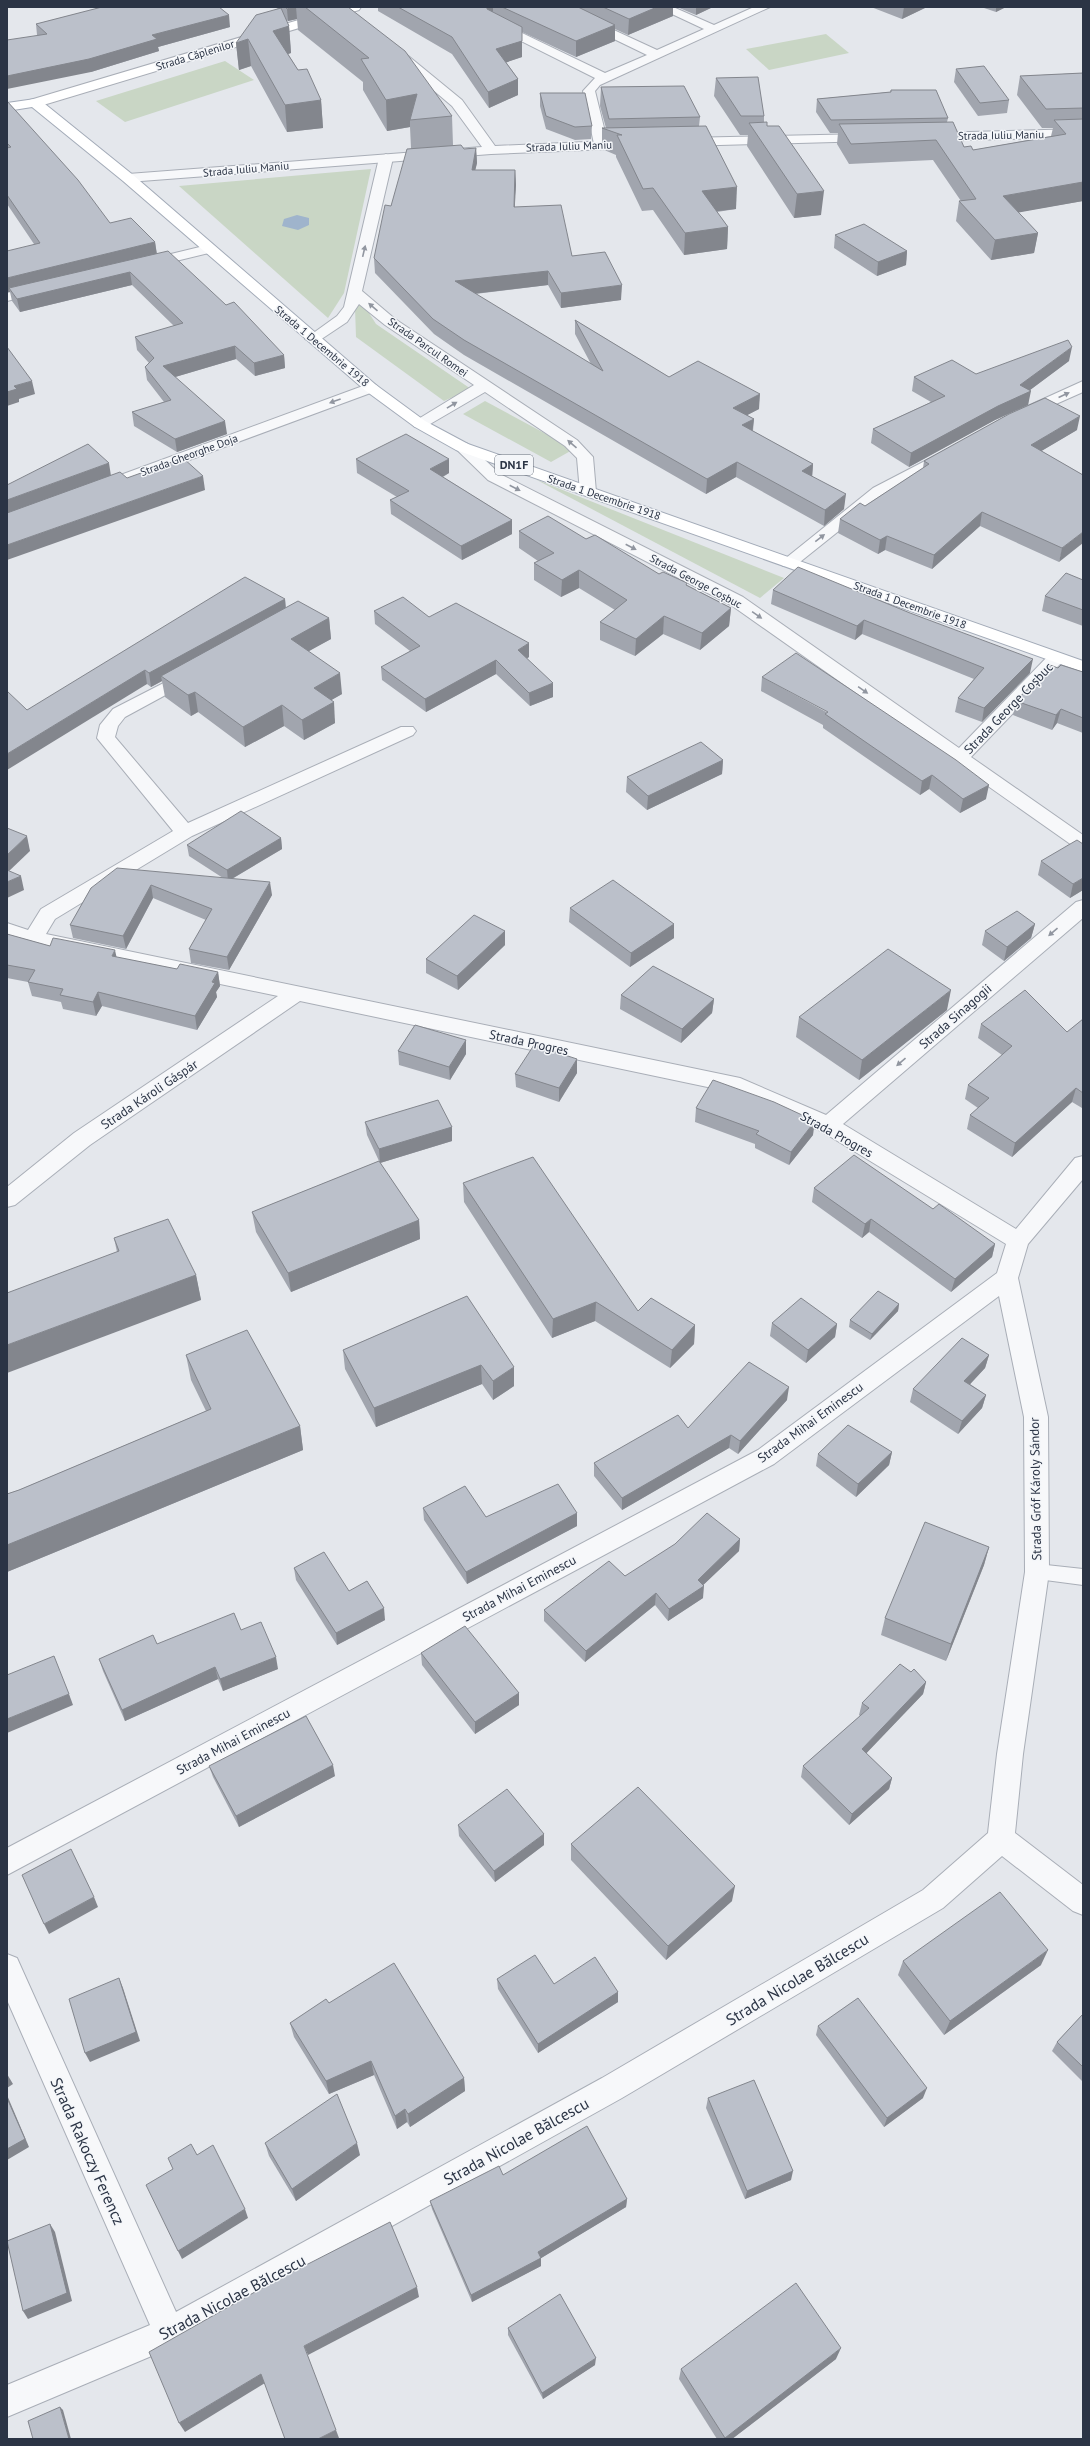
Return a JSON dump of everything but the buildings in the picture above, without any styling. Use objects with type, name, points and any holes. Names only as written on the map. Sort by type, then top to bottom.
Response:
[{"type":"main road","name":"Strada Căplenilor","points":[[7,107],[36,103],[348,8]]},
{"type":"main road","name":"Strada 1 Decembrie 1918","points":[[36,103],[128,178],[312,339],[372,388],[420,424],[462,447],[1083,667]]},
{"type":"street","points":[[554,7],[656,54]]},
{"type":"street","points":[[663,7],[714,29]]},
{"type":"street","points":[[601,144],[589,91],[603,77],[764,7]]},
{"type":"street","points":[[348,8],[358,20]]},
{"type":"street","points":[[494,24],[603,77]]},
{"type":"street","points":[[387,44],[457,103],[491,150]]},
{"type":"street","name":"Strada Iuliu Maniu","points":[[917,137],[1083,133]]},
{"type":"street","points":[[672,143],[878,138]]},
{"type":"street","name":"Strada Iuliu Maniu","points":[[128,178],[491,150],[648,143]]},
{"type":"street","points":[[312,339],[342,319],[351,308],[386,158]]},
{"type":"street","points":[[131,268],[208,249]]},
{"type":"street","points":[[7,297],[53,286]]},
{"type":"street","name":"Strada Parcul Romei","points":[[354,292],[390,322],[571,443],[585,457],[588,492]]},
{"type":"street","name":"Strada Parcul Romei","points":[[420,424],[484,386]]},
{"type":"street","points":[[1008,421],[1083,386]]},
{"type":"street","name":"Strada Gheorghe Doja","points":[[88,492],[372,388]]},
{"type":"street","points":[[789,562],[879,491],[960,446]]},
{"type":"street","name":"Strada George Coșbuc","points":[[462,447],[494,477],[737,601],[1083,844]]},
{"type":"street","name":"Strada George Coșbuc","points":[[960,758],[1056,658]]},
{"type":"street","points":[[185,832],[106,738],[109,725],[119,714],[202,667]]},
{"type":"street","points":[[33,938],[48,914],[185,832],[407,731]]},
{"type":"street","name":"Strada Sinagogii","points":[[828,1125],[1083,907]]},
{"type":"street","name":"Strada Progres","points":[[7,930],[33,938],[296,994],[740,1086],[828,1125],[1018,1241]]},
{"type":"street","name":"Strada Károli Gáspár","points":[[7,1199],[82,1139],[296,994]]},
{"type":"street","name":"Strada Gróf Károly Sándor","points":[[1001,1839],[1010,1754],[1037,1572],[1036,1417],[1007,1278],[1018,1241],[1083,1164]]},
{"type":"street","name":"Strada Mihai Eminescu","points":[[7,1862],[766,1456],[1007,1278]]},
{"type":"street","points":[[1001,1839],[1083,1902]]},
{"type":"street","name":"Strada Nicolae Bălcescu","points":[[7,2401],[169,2333],[612,2088],[933,1899],[1001,1839]]},
{"type":"street","name":"Strada Rakoczy Ferencz","points":[[7,1968],[169,2333]]},
{"type":"lane","points":[[1037,1572],[1083,1577]]},
{"type":"green space","points":[[826,34],[849,53],[769,70],[746,49]]},
{"type":"green space","points":[[225,61],[254,80],[125,122],[96,101]]},
{"type":"green space","points":[[371,169],[344,293],[328,318],[179,186]]},
{"type":"green space","points":[[362,302],[376,324],[471,389],[444,401],[356,337],[355,308]]},
{"type":"green space","points":[[485,401],[574,449],[551,462],[463,414]]},
{"type":"green space","points":[[535,479],[784,578],[760,598]]},
{"type":"water","points":[[297,215],[309,218],[309,225],[298,230],[282,226],[284,219]]}]
